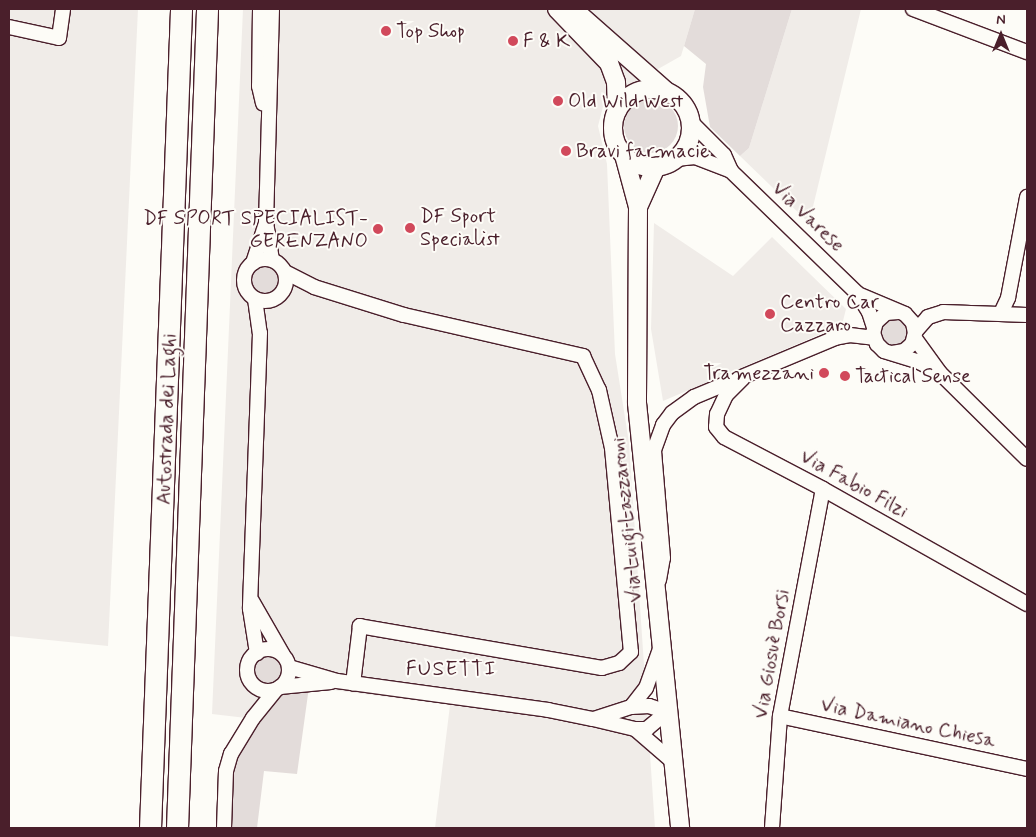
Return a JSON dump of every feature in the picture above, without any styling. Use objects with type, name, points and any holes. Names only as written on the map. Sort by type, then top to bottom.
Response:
[{"type":"highway","name":"Autostrada dei Laghi","points":[[150,828],[181,9]]},
{"type":"highway","name":"Autostrada dei Laghi","points":[[177,828],[207,9]]},
{"type":"main road","points":[[557,9],[610,63],[616,82],[617,111],[614,135],[624,155],[642,166],[656,166],[676,159],[688,142],[690,121],[680,101],[573,9]]},
{"type":"main road","points":[[617,111],[625,100],[638,92],[653,89],[668,92]]},
{"type":"main road","name":"Via Luigi Lazzaroni","points":[[624,155],[638,207],[637,404],[680,828]]},
{"type":"main road","name":"Via Luigi Lazzaroni","points":[[638,207],[656,166]]},
{"type":"street","points":[[9,27],[59,38],[63,9]]},
{"type":"street","points":[[260,9],[259,86],[268,124]]},
{"type":"street","points":[[272,9],[266,222],[272,260],[285,272],[314,287],[404,315],[583,356],[599,390],[612,448],[630,652],[619,664],[602,668],[360,626],[353,684]]},
{"type":"street","points":[[913,9],[937,12],[1027,52]]},
{"type":"street","name":"Via Varese","points":[[690,121],[724,155],[731,171],[857,293],[869,312],[874,332]]},
{"type":"street","name":"Via Varese","points":[[676,159],[694,157],[731,171]]},
{"type":"street","points":[[1001,313],[1008,298],[1027,197]]},
{"type":"street","points":[[266,222],[253,263],[244,278],[246,290],[255,299],[269,301]]},
{"type":"street","points":[[253,263],[272,260]]},
{"type":"street","points":[[284,291],[285,272]]},
{"type":"street","points":[[260,334],[269,301],[284,291],[314,287]]},
{"type":"street","name":"Via Varese","points":[[857,293],[899,312]]},
{"type":"street","points":[[253,718],[253,684],[248,667],[257,653],[251,598],[260,334],[255,299]]},
{"type":"street","points":[[940,373],[880,348],[874,332],[883,314],[933,309],[1027,315]]},
{"type":"street","points":[[892,353],[906,349],[915,334],[932,314],[952,311]]},
{"type":"street","points":[[899,312],[911,320],[915,334],[940,373],[1027,459]]},
{"type":"street","points":[[656,595],[663,558],[653,464],[658,437],[672,413],[682,404],[839,337],[874,332]]},
{"type":"street","name":"Via Fabio Filzi","points":[[743,378],[726,395],[717,414],[715,420],[719,433],[823,488],[1027,604]]},
{"type":"street","name":"Via Giosuè Borsi","points":[[772,828],[780,716],[823,488]]},
{"type":"street","points":[[224,828],[226,771],[231,754],[253,718],[288,678],[286,661],[251,598]]},
{"type":"street","points":[[631,708],[646,688],[661,644]]},
{"type":"street","points":[[257,653],[267,650],[286,661],[337,682]]},
{"type":"street","points":[[253,684],[266,691],[337,682],[548,710],[634,730],[647,729],[667,712]]},
{"type":"street","points":[[593,719],[631,708],[649,706],[667,712]]},
{"type":"street","name":"Via Damiano Chiesa","points":[[780,716],[1027,769]]},
{"type":"street","points":[[634,730],[672,761]]},
{"type":"shaded area","points":[[9,9],[138,9],[108,646],[9,636]]},
{"type":"shaded area","points":[[243,9],[695,9],[681,56],[605,99],[598,126],[607,164],[615,354],[629,443],[655,828],[435,828],[450,705],[309,687],[255,719],[212,714]]},
{"type":"shaded area","points":[[695,9],[792,9],[749,148],[740,156],[710,127],[703,87],[706,64],[684,46]]},
{"type":"shaded area","points":[[792,9],[861,9],[809,223],[740,156],[749,148]]},
{"type":"shaded area","points":[[651,99],[661,101],[670,107],[676,116],[678,126],[676,136],[670,145],[661,151],[651,153],[641,151],[632,145],[626,136],[624,126],[626,116],[632,107],[641,101]]},
{"type":"shaded area","points":[[654,223],[733,276],[772,237],[846,309],[842,325],[663,401],[651,329]]},
{"type":"shaded area","points":[[265,264],[271,265],[276,269],[280,274],[280,286],[276,291],[271,295],[265,296],[259,295],[254,291],[250,286],[249,280],[250,274],[254,269],[259,265]]},
{"type":"shaded area","points":[[894,317],[905,321],[909,332],[905,343],[894,347],[883,343],[879,332],[883,321]]},
{"type":"shaded area","points":[[268,657],[277,661],[281,670],[277,679],[268,683],[259,679],[255,670],[259,661]]},
{"type":"shaded area","points":[[309,687],[297,774],[264,771],[257,828],[228,828],[231,770],[255,719],[284,690]]},
{"type":"place","name":"Top Shop","points":[[386,31]]},
{"type":"place","name":"F & K","points":[[513,41]]},
{"type":"place","name":"Old Wild West","points":[[558,101]]},
{"type":"place","name":"Bravi farmacie","points":[[566,151]]},
{"type":"place","name":"DF Sport Specialist","points":[[410,228]]},
{"type":"place","name":"DF SPORT SPECIALIST- GERENZANO","points":[[378,229]]},
{"type":"place","name":"Centro Car Cazzaro","points":[[770,314]]},
{"type":"place","name":"Tramezzani","points":[[824,373]]},
{"type":"place","name":"Tactical Sense","points":[[845,376]]},
{"type":"district","name":"FUSETTI","points":[[451,669]]}]
